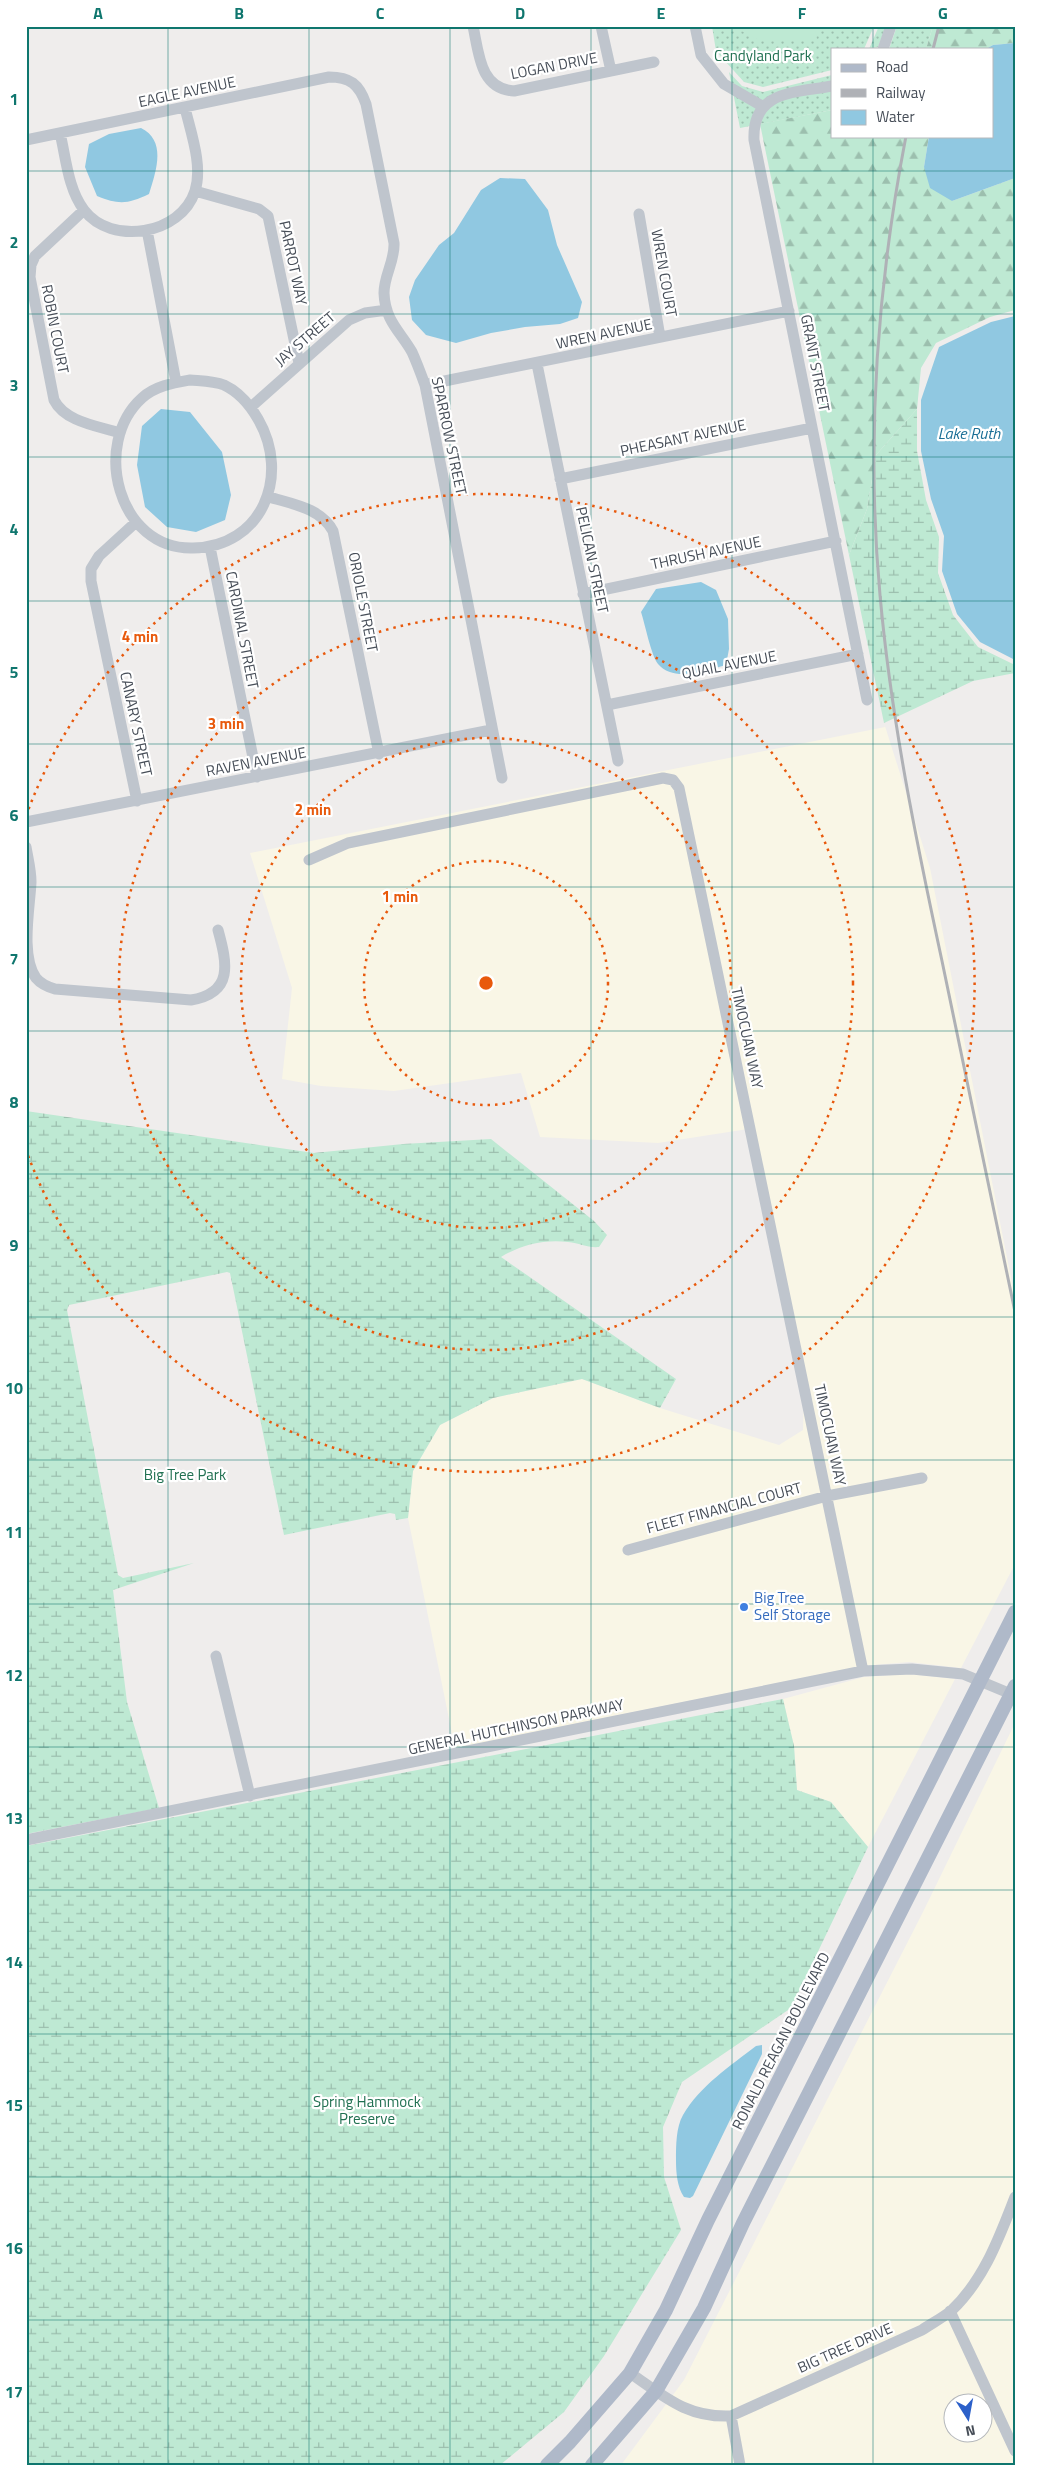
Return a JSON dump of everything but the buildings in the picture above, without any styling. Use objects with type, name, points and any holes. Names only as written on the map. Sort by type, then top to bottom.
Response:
[{"type":"main road","name":"RONALD REAGAN BOULEVARD","points":[[547,2465],[570,2442],[630,2373],[666,2310],[708,2220],[1015,1612]]},
{"type":"main road","points":[[592,2465],[656,2391],[704,2308],[743,2222],[1013,1690]]},
{"type":"street","name":"LOGAN DRIVE","points":[[473,26],[480,61],[486,74],[493,85],[503,90],[514,91],[654,62]]},
{"type":"street","points":[[602,26],[611,70]]},
{"type":"street","points":[[695,26],[701,55],[724,84],[762,106],[787,94],[831,86]]},
{"type":"street","points":[[883,48],[891,26]]},
{"type":"street","name":"EAGLE AVENUE","points":[[26,140],[329,77],[342,77],[353,82]]},
{"type":"street","name":"SPARROW STREET","points":[[353,82],[362,92],[366,104],[394,244],[394,256],[385,286],[387,310],[396,332],[411,352],[425,385],[491,730],[502,778]]},
{"type":"street","name":"GRANT STREET","points":[[762,106],[753,126],[754,140],[867,700]]},
{"type":"street","points":[[60,133],[70,179],[84,210],[101,224],[114,229],[128,232],[147,230],[161,225],[174,217],[186,206],[195,191],[196,160],[185,108]]},
{"type":"street","name":"PARROT WAY","points":[[195,191],[259,210],[268,216],[299,363]]},
{"type":"street","name":"ROBIN COURT","points":[[84,210],[35,256],[31,265],[30,277],[54,400],[58,409],[66,415],[120,433]]},
{"type":"street","name":"WREN COURT","points":[[639,214],[660,337]]},
{"type":"street","points":[[147,230],[176,382]]},
{"type":"street","name":"JAY STREET","points":[[251,407],[349,320],[365,313],[387,310]]},
{"type":"street","name":"WREN AVENUE","points":[[425,385],[537,364],[789,311]]},
{"type":"street","name":"PELICAN STREET","points":[[537,364],[618,761]]},
{"type":"street","points":[[190,380],[224,385],[239,395],[251,407],[268,442],[272,462],[268,497],[259,515],[248,528],[224,543],[210,547],[191,548],[174,545],[147,534],[135,523],[126,507],[116,468],[116,451],[120,433],[134,406],[143,397],[159,387],[190,380]]},
{"type":"street","name":"PHEASANT AVENUE","points":[[560,479],[812,428]]},
{"type":"street","name":"ORIOLE STREET","points":[[268,497],[318,513],[328,520],[333,531],[379,754]]},
{"type":"street","name":"CANARY STREET","points":[[135,523],[99,556],[91,569],[90,581],[136,801]]},
{"type":"street","name":"THRUSH AVENUE","points":[[583,594],[836,541]]},
{"type":"street","name":"CARDINAL STREET","points":[[210,547],[256,777]]},
{"type":"street","name":"QUAIL AVENUE","points":[[606,705],[858,654]]},
{"type":"street","name":"RAVEN AVENUE","points":[[26,822],[379,754],[491,730]]},
{"type":"street","name":"TIMOCUAN WAY","points":[[308,860],[348,842],[663,778],[672,780],[679,788],[863,1672]]},
{"type":"street","points":[[26,847],[31,880],[28,942],[30,960],[35,977],[44,985],[55,989],[191,1000],[201,998],[219,986],[227,968],[218,930]]},
{"type":"street","name":"FLEET FINANCIAL COURT","points":[[628,1550],[827,1496],[922,1478]]},
{"type":"street","points":[[216,1656],[250,1796]]},
{"type":"street","name":"GENERAL HUTCHINSON PARKWAY","points":[[26,1840],[863,1672],[912,1669],[963,1674],[980,1682],[1013,1690]]},
{"type":"street","name":"BIG TREE DRIVE","points":[[630,2373],[694,2413],[712,2417],[731,2416],[922,2330],[950,2312],[980,2277],[994,2250],[1015,2197]]},
{"type":"street","points":[[950,2312],[1015,2451]]},
{"type":"street","points":[[731,2416],[740,2465]]},
{"type":"shaded area","points":[[884,723],[930,868],[1015,1298],[1015,1564],[961,1668],[909,1662],[862,1666],[455,1748],[408,1518],[413,1471],[440,1425],[493,1398],[582,1379],[660,1408],[779,1445],[803,1430],[804,1394],[748,1129],[658,1143],[540,1137],[521,1073],[394,1091],[321,1086],[282,1079],[292,988],[250,853],[885,727]]},
{"type":"shaded area","points":[[908,1674],[955,1679],[868,1847],[831,1802],[797,1790],[794,1746],[783,1699],[864,1677]]},
{"type":"shaded area","points":[[1015,1723],[1015,2465],[621,2465],[684,2380],[923,1912]]},
{"type":"green space","name":"Candyland Park","points":[[712,26],[874,26],[864,48],[831,48],[831,70],[763,87],[744,82],[716,51]]},
{"type":"green space","points":[[732,26],[815,26],[817,40],[759,40]]},
{"type":"green space","points":[[879,26],[886,26],[878,47],[869,48]]},
{"type":"green space","points":[[897,26],[933,26],[926,48],[889,48]]},
{"type":"green space","points":[[933,26],[1015,26],[1015,43],[993,45],[988,48],[926,48]]},
{"type":"green space","points":[[729,72],[742,86],[763,92],[831,75],[831,110],[740,128]]},
{"type":"green space","points":[[831,110],[831,138],[929,138],[924,167],[952,201],[1015,178],[1015,310],[990,317],[936,343],[921,368],[917,409],[876,455],[867,509],[849,555],[760,124]]},
{"type":"green space","points":[[917,409],[917,451],[926,500],[939,537],[938,573],[953,615],[978,647],[1015,665],[1015,673],[973,681],[884,723],[849,555],[867,509],[876,455]]},
{"type":"green space","points":[[26,1111],[314,1153],[403,1144],[491,1139],[594,1221],[607,1235],[599,1247],[550,1241],[525,1246],[501,1257],[676,1379],[660,1408],[582,1379],[493,1398],[440,1425],[413,1471],[408,1518],[396,1520],[395,1514],[390,1513],[284,1535],[230,1273],[227,1272],[69,1305],[67,1310],[118,1575],[123,1578],[194,1563],[113,1590],[127,1702],[159,1808],[26,1834]]},
{"type":"green space","name":"Spring Hammock Preserve","points":[[783,1699],[794,1746],[797,1790],[831,1802],[868,1847],[791,2008],[682,2082],[663,2127],[664,2177],[681,2230],[604,2356],[564,2412],[500,2465],[26,2465],[26,1846]]},
{"type":"water","points":[[1015,43],[1015,178],[952,201],[930,188],[924,167],[929,138],[994,138],[994,48],[988,48],[993,45]]},
{"type":"water","points":[[141,128],[149,134],[157,149],[156,166],[149,194],[135,200],[123,202],[111,201],[97,196],[85,167],[89,144],[109,134]]},
{"type":"water","points":[[500,178],[525,179],[548,210],[557,245],[582,302],[578,318],[560,324],[525,327],[491,333],[456,343],[426,335],[412,320],[409,297],[415,280],[439,245],[454,233],[481,190]]},
{"type":"water","name":"Lake Ruth","points":[[1015,316],[1015,660],[980,642],[957,614],[942,571],[944,536],[931,499],[921,451],[921,400],[939,347],[991,322]]},
{"type":"water","points":[[161,409],[190,412],[222,452],[231,495],[225,520],[196,532],[167,527],[145,507],[137,465],[142,426]]},
{"type":"water","points":[[701,582],[716,590],[728,619],[729,649],[726,665],[691,674],[673,673],[665,670],[655,660],[641,612],[656,589]]},
{"type":"water","points":[[762,2045],[762,2054],[693,2196],[690,2198],[684,2197],[678,2184],[676,2160],[676,2143],[683,2115],[698,2095],[716,2077],[756,2046]]},
{"type":"railway","points":[[933,48],[939,26]]},
{"type":"railway","points":[[906,138],[888,250],[881,307],[877,365],[874,422],[874,480],[880,595],[891,687],[914,824],[1015,1312]]},
{"type":"place","name":"Big Tree Self Storage","points":[[744,1607]]},
{"type":"park label","name":"Big Tree Park","points":[[185,1475]]}]
